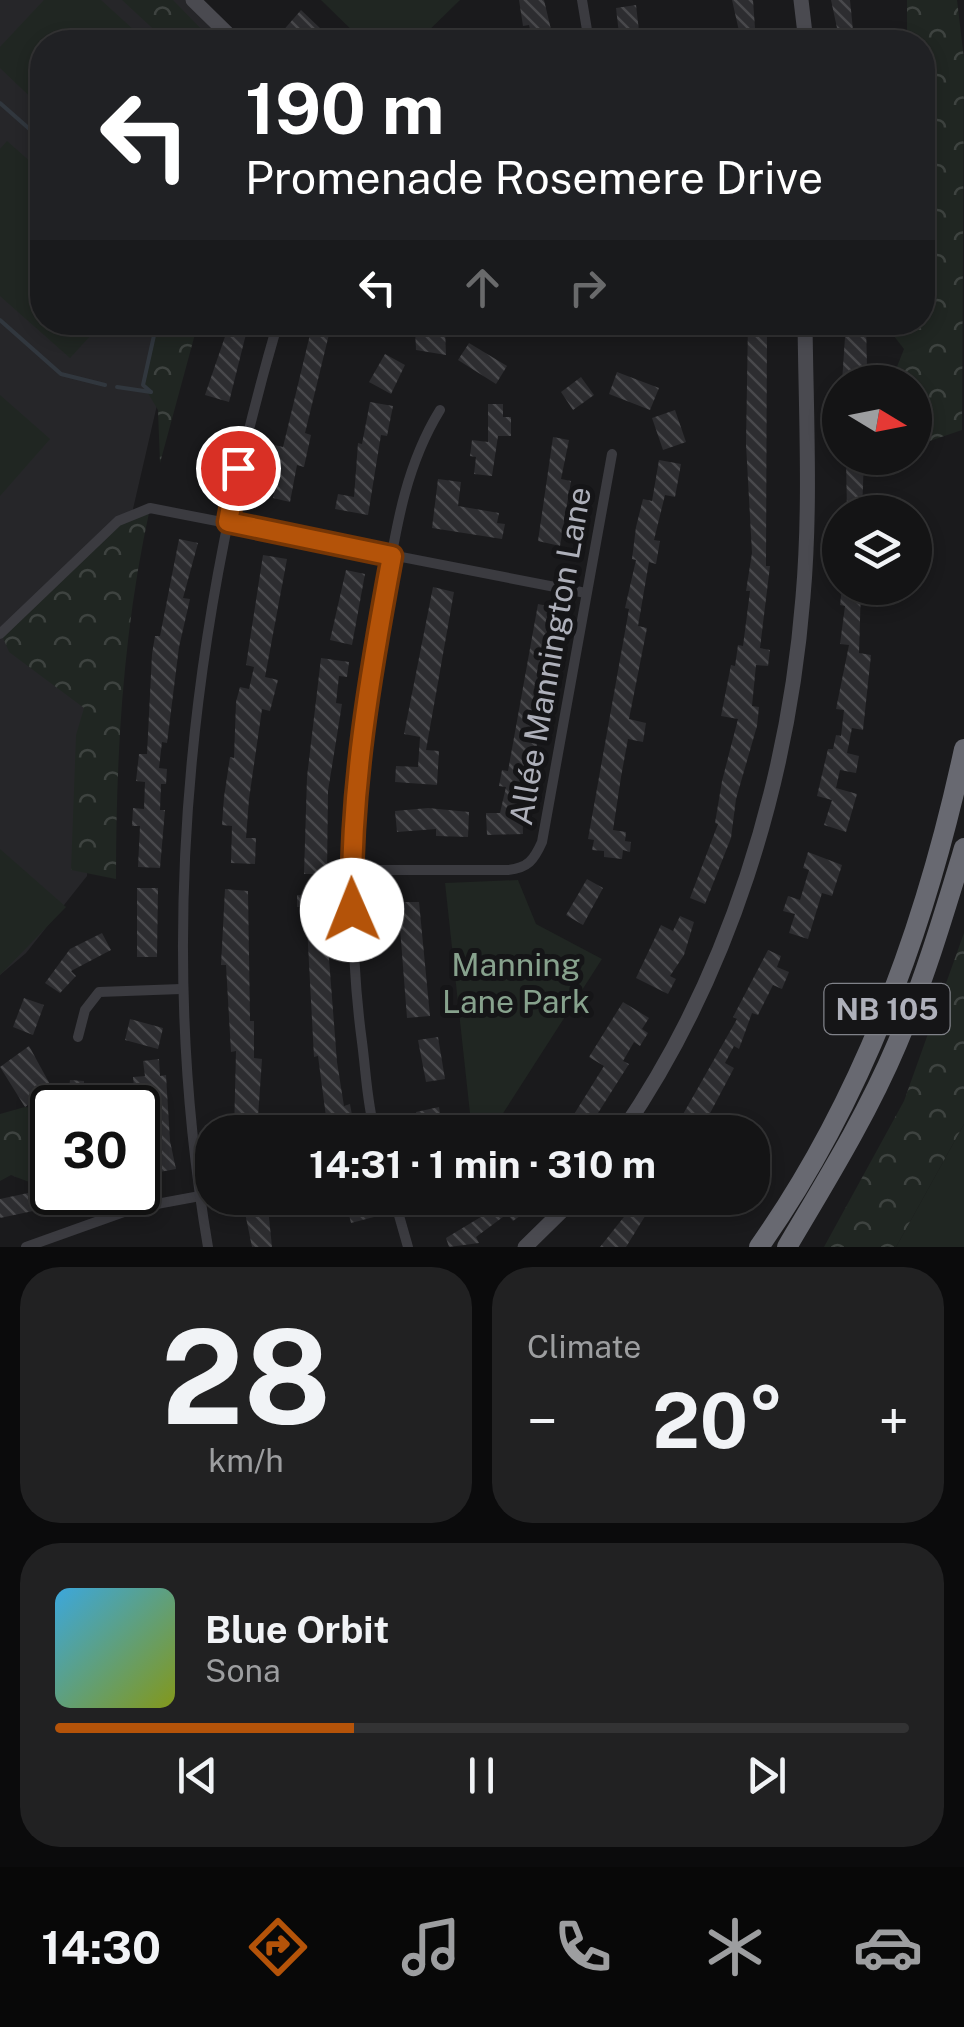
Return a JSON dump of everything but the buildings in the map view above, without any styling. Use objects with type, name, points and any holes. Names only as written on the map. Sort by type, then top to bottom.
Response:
[{"type":"highway","name":"NB 105","points":[[760,1247],[812,1165],[872,1047],[925,905],[964,749]]},
{"type":"highway","name":"NB 105","points":[[787,1247],[859,1125],[897,1044],[938,935],[964,848]]},
{"type":"street","points":[[193,0],[224,30]]},
{"type":"street","points":[[582,0],[587,30]]},
{"type":"street","points":[[801,0],[805,30]]},
{"type":"street","points":[[195,1138],[182,989],[188,772],[244,440],[274,335]]},
{"type":"street","points":[[632,1115],[685,1022],[728,928],[778,766],[798,648],[806,562],[805,335]]},
{"type":"street","points":[[373,1115],[359,1018],[352,870],[363,719],[408,472],[440,410]]},
{"type":"street","name":"Allée Mannington Lane","points":[[352,870],[508,870],[524,868],[535,857],[542,842],[612,454]]},
{"type":"street","points":[[0,634],[133,512],[164,509],[586,593]]},
{"type":"street","points":[[78,1037],[85,1010],[100,992],[182,989]]},
{"type":"street","points":[[26,1247],[134,1208],[195,1197]]},
{"type":"street","points":[[203,1215],[208,1247]]},
{"type":"street","points":[[399,1215],[408,1247]]},
{"type":"street","points":[[526,1247],[558,1215]]},
{"type":"shaded area","points":[[0,0],[193,0],[224,30],[30,30],[30,335],[173,335],[109,613],[87,876],[26,953],[0,975]]},
{"type":"green space","points":[[44,0],[101,0],[134,30],[30,30],[30,97],[0,68],[0,47]]},
{"type":"green space","points":[[122,0],[173,0],[202,30],[154,30]]},
{"type":"green space","points":[[321,0],[460,0],[429,30],[352,30]]},
{"type":"green space","points":[[907,0],[957,0],[964,59],[962,430],[932,440],[932,365],[898,365],[904,349],[893,335],[935,335],[935,30],[907,30]]},
{"type":"green space","points":[[7,141],[30,161],[30,323],[0,296],[0,149]]},
{"type":"green space","points":[[44,335],[91,335],[70,358]]},
{"type":"green space","points":[[154,335],[195,335],[160,463],[158,410],[143,385]]},
{"type":"green space","points":[[0,395],[50,439],[0,496]]},
{"type":"green space","points":[[150,508],[133,600],[123,693],[116,879],[71,870],[76,735],[84,708],[9,652],[1,633],[118,521]]},
{"type":"green space","points":[[0,849],[66,907],[0,975]]},
{"type":"green space","name":"Manning Lane Park","points":[[518,880],[536,924],[602,959],[502,1115],[470,1115],[445,883]]},
{"type":"green space","points":[[964,933],[964,1124],[896,1247],[824,1247],[904,1101]]},
{"type":"green space","points":[[30,1108],[30,1182],[11,1175],[0,1181],[0,1114]]},
{"type":"green space","points":[[964,1124],[964,1247],[896,1247]]},
{"type":"waterway","points":[[0,103],[30,129]]},
{"type":"waterway","points":[[0,320],[61,374],[105,385]]},
{"type":"waterway","points":[[151,392],[143,385],[154,335]]},
{"type":"waterway","points":[[117,387],[151,392]]},
{"type":"route","points":[[238,468],[228,522],[392,556],[363,719],[352,852],[352,910]]}]
